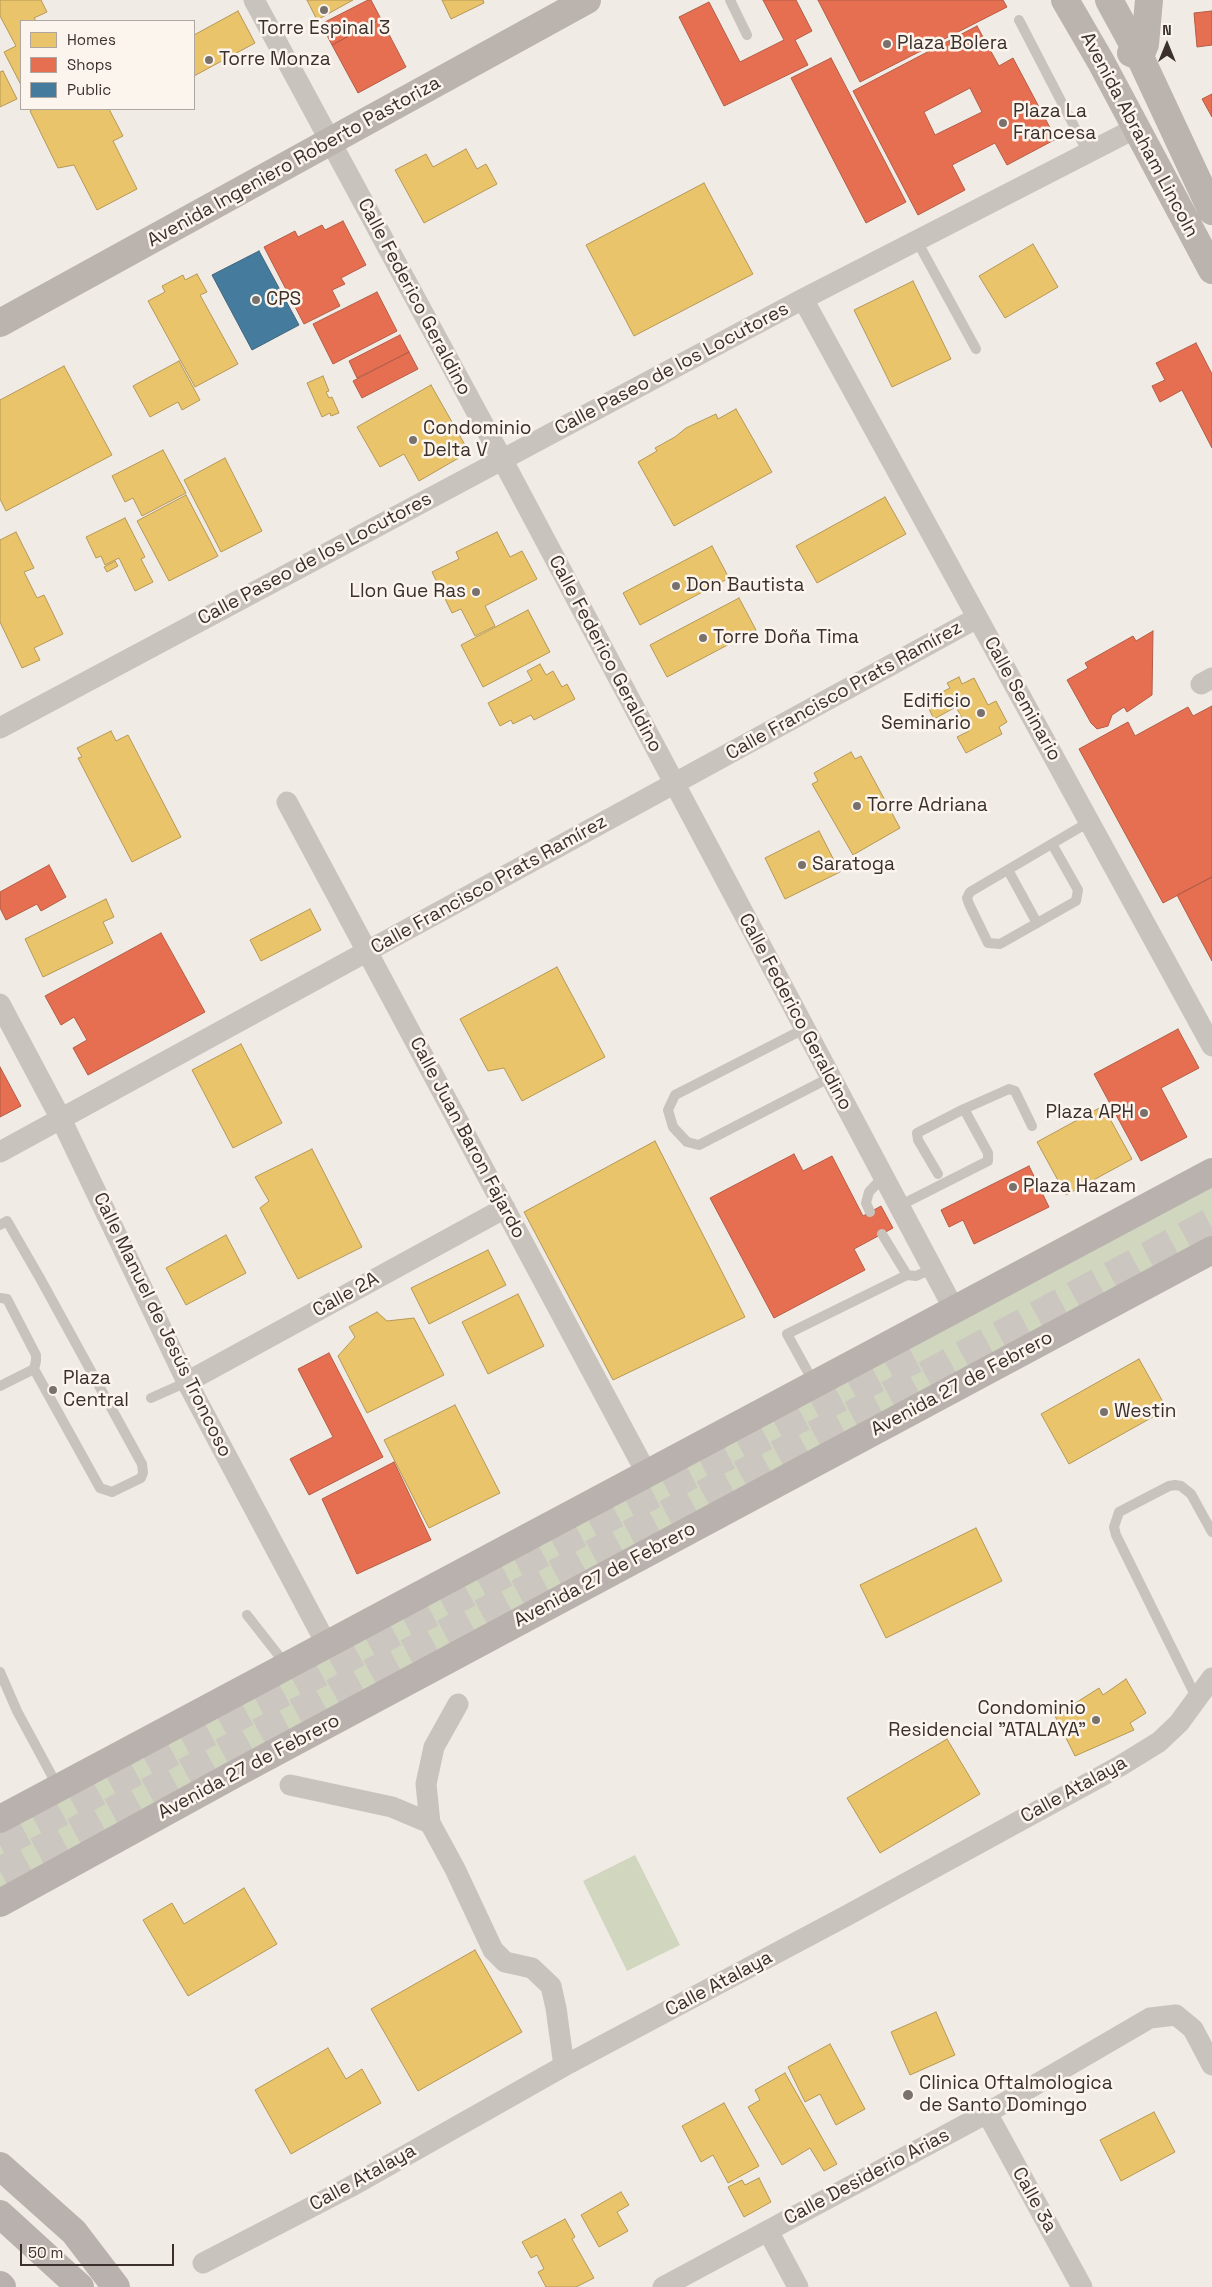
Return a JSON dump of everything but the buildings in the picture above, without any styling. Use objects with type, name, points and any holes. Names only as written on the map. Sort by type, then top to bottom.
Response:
[{"type":"main road","name":"Avenida Abraham Lincoln","points":[[1065,0],[1212,270]]},
{"type":"main road","points":[[1071,0],[1115,44],[1126,52],[1140,57],[1148,30],[1149,0]]},
{"type":"main road","name":"Avenida Abraham Lincoln","points":[[1109,0],[1140,57],[1212,210]]},
{"type":"main road","name":"Avenida Ingeniero Roberto Pastoriza","points":[[0,323],[580,2]]},
{"type":"main road","points":[[0,1819],[1212,1172]]},
{"type":"main road","name":"Avenida 27 de Febrero","points":[[0,1902],[231,1776],[1212,1250]]},
{"type":"main road","points":[[0,2166],[74,2232],[116,2287]]},
{"type":"main road","points":[[0,2214],[80,2287]]},
{"type":"street","name":"Calle Federico Geraldino","points":[[254,0],[502,460],[673,785],[954,1310]]},
{"type":"street","name":"Calle Paseo de los Locutores","points":[[0,728],[803,300],[1136,128]]},
{"type":"street","name":"Calle Seminario","points":[[803,300],[1212,1046]]},
{"type":"street","name":"Calle Francisco Prats Ramírez","points":[[0,1152],[978,618]]},
{"type":"street","name":"Calle Juan Baron Fajardo","points":[[287,802],[647,1474]]},
{"type":"street","name":"Calle Manuel de Jesús Troncoso","points":[[0,1004],[61,1118],[187,1382],[327,1645]]},
{"type":"street","name":"Calle 2A","points":[[187,1382],[505,1208]]},
{"type":"street","name":"Calle Atalaya","points":[[203,2263],[350,2187],[564,2066],[837,1921],[1120,1766],[1163,1739],[1179,1723],[1212,1678]]},
{"type":"street","points":[[458,1704],[434,1747],[426,1784],[430,1823],[493,1950],[505,1962],[532,1968],[551,1986],[564,2066]]},
{"type":"street","points":[[290,1785],[392,1806],[430,1823]]},
{"type":"street","name":"Calle Desiderio Arias","points":[[663,2287],[986,2113],[1150,2018],[1176,2015],[1193,2029],[1212,2065]]},
{"type":"street","name":"Calle 3a","points":[[986,2113],[1082,2287]]},
{"type":"street","points":[[768,2230],[798,2287]]},
{"type":"lane","points":[[730,0],[747,35]]},
{"type":"lane","points":[[1019,20],[1088,153]]},
{"type":"lane","points":[[917,241],[976,349]]},
{"type":"lane","points":[[1052,844],[1078,890],[1079,896],[1076,901],[1000,944],[988,943],[967,898],[970,892],[1089,822]]},
{"type":"lane","points":[[1008,870],[1037,923]]},
{"type":"lane","points":[[804,1029],[675,1095],[668,1110],[673,1127],[687,1142],[699,1145],[714,1140],[829,1078]]},
{"type":"lane","points":[[938,1174],[918,1140],[918,1133],[964,1109],[1009,1089],[1015,1091],[1032,1126]]},
{"type":"lane","points":[[899,1206],[988,1161],[988,1152],[964,1109]]},
{"type":"lane","points":[[870,1212],[866,1203],[868,1192],[883,1177]]},
{"type":"lane","points":[[0,1225],[8,1221],[41,1280],[142,1464],[141,1478],[112,1492],[100,1488],[34,1369],[36,1355],[7,1299],[0,1298]]},
{"type":"lane","points":[[882,1234],[907,1275]]},
{"type":"lane","points":[[814,1384],[787,1334],[907,1275],[916,1276],[932,1269]]},
{"type":"lane","points":[[0,1386],[34,1369]]},
{"type":"lane","points":[[151,1398],[187,1382]]},
{"type":"lane","points":[[1197,1699],[1116,1535],[1114,1527],[1119,1512],[1169,1486],[1175,1485],[1181,1486],[1191,1494],[1212,1532]]},
{"type":"lane","points":[[247,1615],[287,1666]]},
{"type":"lane","points":[[0,1672],[17,1711],[58,1788]]},
{"type":"green space","points":[[1212,1181],[1212,1242],[0,1895],[0,1827]]},
{"type":"green space","points":[[635,1855],[680,1945],[627,1971],[583,1881]]},
{"type":"tunnel","points":[[0,1871],[1212,1221]]},
{"type":"tunnel","points":[[0,1845],[603,1521],[915,1359]]},
{"type":"place","name":"Torre Espinal 3","points":[[324,10]]},
{"type":"place","name":"Plaza Bolera","points":[[887,44]]},
{"type":"place","name":"Torre Monza","points":[[209,60]]},
{"type":"place","name":"Plaza La Francesa","points":[[1003,123]]},
{"type":"place","name":"CPS","points":[[256,300]]},
{"type":"place","name":"Condominio Delta V","points":[[413,440]]},
{"type":"place","name":"Don Bautista","points":[[676,586]]},
{"type":"place","name":"Llon Gue Ras","points":[[476,592]]},
{"type":"place","name":"Torre Doña Tima","points":[[703,638]]},
{"type":"place","name":"Edificio Seminario","points":[[981,713]]},
{"type":"place","name":"Torre Adriana","points":[[857,806]]},
{"type":"place","name":"Saratoga","points":[[802,865]]},
{"type":"place","name":"Plaza APH","points":[[1144,1113]]},
{"type":"place","name":"Plaza Hazam","points":[[1013,1187]]},
{"type":"place","name":"Plaza Central","points":[[53,1390]]},
{"type":"place","name":"Westin","points":[[1104,1412]]},
{"type":"place","name":"Condominio Residencial \"ATALAYA\"","points":[[1096,1720]]},
{"type":"place","name":"Clinica Oftalmologica de Santo Domingo","points":[[908,2095]]}]
